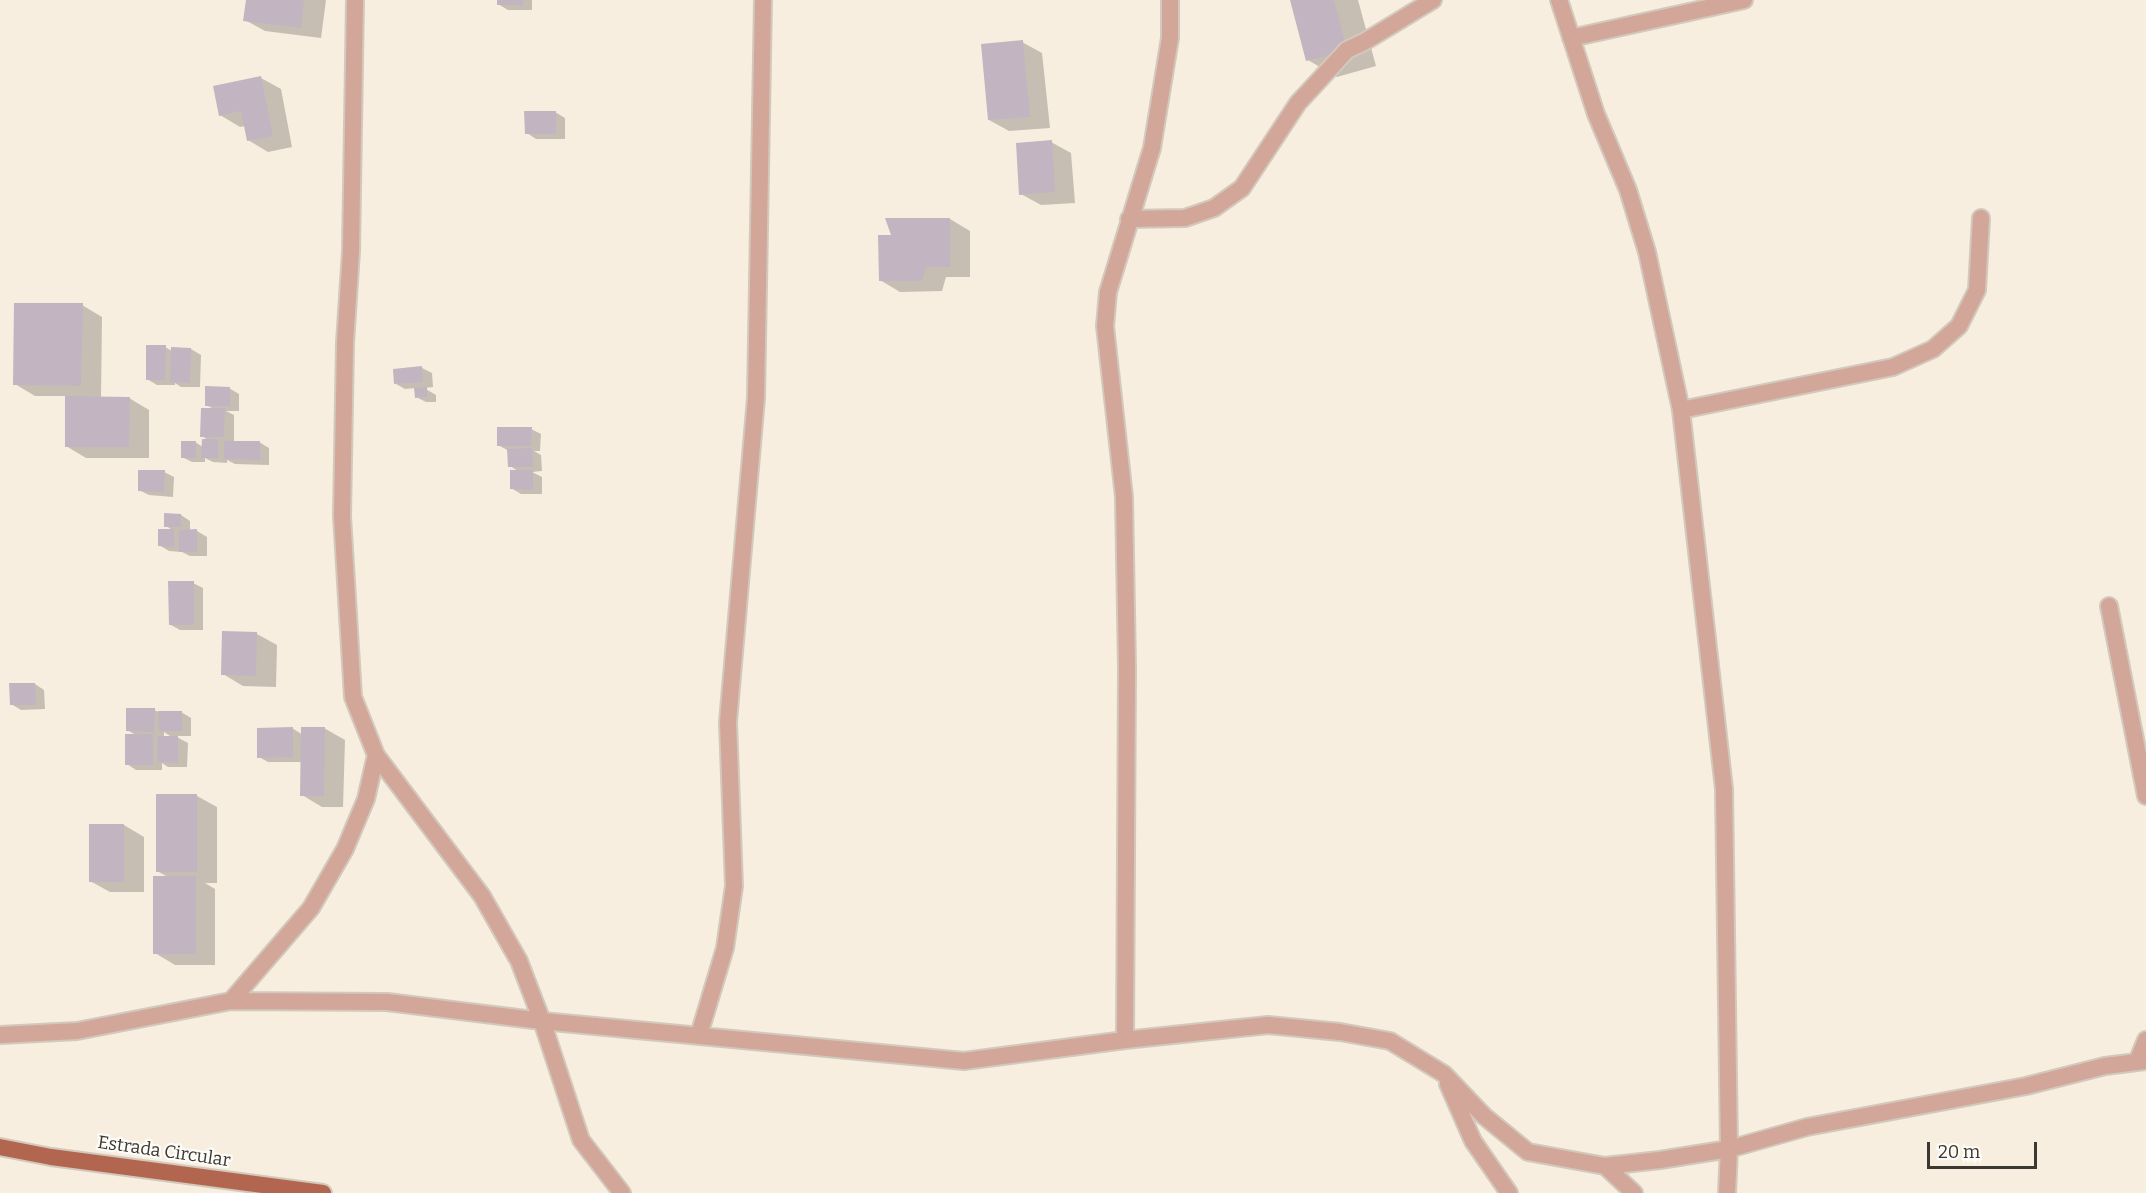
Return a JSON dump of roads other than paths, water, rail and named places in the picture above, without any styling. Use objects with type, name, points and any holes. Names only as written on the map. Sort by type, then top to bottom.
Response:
[{"type":"main road","name":"Estrada Circular","points":[[0,1147],[323,1193]]},
{"type":"street","points":[[356,0],[351,251],[345,343],[342,516],[353,697],[376,755],[482,896],[519,961],[542,1021],[581,1140],[622,1193]]},
{"type":"street","points":[[699,1035],[725,948],[734,886],[728,722],[756,398],[763,0]]},
{"type":"street","points":[[1125,1040],[1127,668],[1124,497],[1105,326],[1108,292],[1152,148],[1170,38],[1170,0]]},
{"type":"street","points":[[1129,219],[1185,218],[1214,208],[1242,188],[1298,103],[1347,50],[1433,0]]},
{"type":"street","points":[[1559,0],[1596,114],[1628,190],[1647,252],[1681,410],[1724,789],[1729,1149],[1727,1193]]},
{"type":"street","points":[[1571,38],[1744,0]]},
{"type":"street","points":[[1681,410],[1893,367],[1933,349],[1959,326],[1977,290],[1981,218]]},
{"type":"street","points":[[2109,606],[2146,796]]},
{"type":"street","points":[[231,1001],[311,908],[349,839],[366,799],[376,755]]},
{"type":"street","points":[[0,1035],[77,1031],[231,1001],[387,1002],[542,1021],[964,1061],[1125,1040],[1268,1025],[1340,1032],[1390,1041],[1444,1074],[1484,1116],[1528,1152],[1605,1166],[1729,1149],[1807,1127],[2025,1086],[2105,1066],[2141,1062],[2146,1040]]},
{"type":"street","points":[[1444,1074],[1473,1141],[1509,1193]]},
{"type":"street","points":[[1605,1166],[1634,1193]]}]
